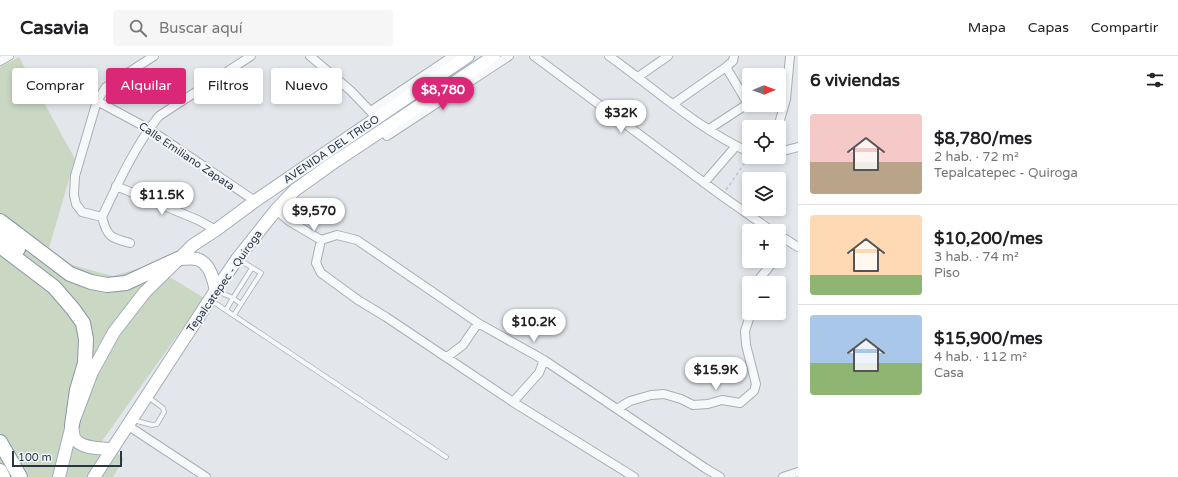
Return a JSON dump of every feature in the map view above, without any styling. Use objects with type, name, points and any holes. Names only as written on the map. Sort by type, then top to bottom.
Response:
[{"type":"highway","points":[[0,212],[35,248]]},
{"type":"highway","points":[[0,220],[70,274],[91,282],[107,285],[126,283],[178,259]]},
{"type":"highway","points":[[0,234],[26,256],[74,309],[83,323],[86,338],[85,363],[77,390],[72,425]]},
{"type":"highway","points":[[0,246],[54,287]]},
{"type":"highway","points":[[0,442],[20,477]]},
{"type":"highway","points":[[0,471],[3,477]]},
{"type":"main road","name":"AVENIDA DEL TRIGO","points":[[59,477],[72,425],[92,372],[114,332],[145,292],[193,245],[468,56]]},
{"type":"main road","name":"Tepalcatepec - Quiroga","points":[[94,477],[237,259],[276,210],[295,190],[377,119],[494,56]]},
{"type":"main road","points":[[287,180],[295,190]]},
{"type":"main road","points":[[178,259],[198,260],[206,265],[212,273],[213,295]]},
{"type":"main road","points":[[72,425],[74,438],[79,443],[90,447],[111,449]]},
{"type":"street","points":[[98,99],[106,87],[154,56]]},
{"type":"street","points":[[130,243],[111,237],[107,234],[102,217],[116,186],[149,129],[159,116],[251,56]]},
{"type":"street","points":[[310,56],[351,91],[377,119],[387,136],[509,56]]},
{"type":"street","points":[[377,119],[453,56]]},
{"type":"street","points":[[534,56],[704,183],[762,224]]},
{"type":"street","points":[[609,56],[673,104],[709,129],[742,149]]},
{"type":"street","points":[[638,77],[668,56]]},
{"type":"street","points":[[673,104],[726,67],[733,61],[734,56]]},
{"type":"street","points":[[780,120],[786,99],[790,56]]},
{"type":"street","points":[[726,67],[742,93]]},
{"type":"street","name":"Calle Emiliano Zapata","points":[[98,102],[149,129],[255,201]]},
{"type":"street","points":[[96,104],[75,176],[74,195],[76,204],[82,212],[102,217]]},
{"type":"street","points":[[709,129],[742,108]]},
{"type":"street","points":[[704,183],[736,146]]},
{"type":"street","points":[[786,150],[798,147]]},
{"type":"street","points":[[116,186],[198,220],[216,230]]},
{"type":"street","points":[[276,210],[289,221],[321,240],[337,236],[357,240],[478,323],[544,360],[720,477]]},
{"type":"street","points":[[786,239],[798,247]]},
{"type":"street","points":[[321,240],[316,263],[321,273],[358,300],[447,357],[513,402],[634,477]]},
{"type":"street","points":[[762,276],[768,268]]},
{"type":"street","points":[[617,409],[630,401],[651,395],[664,394],[681,399],[693,405],[708,404],[722,400],[740,403],[754,391],[756,384],[746,344],[745,331],[749,320]]},
{"type":"street","points":[[447,357],[463,345],[478,323]]},
{"type":"street","points":[[513,402],[539,373],[544,360]]},
{"type":"street","points":[[129,422],[206,477]]},
{"type":"street","points":[[783,477],[798,472]]},
{"type":"lane","points":[[234,315],[261,273],[237,259]]},
{"type":"lane","points":[[226,310],[252,268]]},
{"type":"lane","points":[[241,286],[250,291]]},
{"type":"lane","points":[[213,295],[233,298],[241,304]]},
{"type":"lane","points":[[213,295],[226,310],[446,457]]},
{"type":"lane","points":[[129,422],[152,425],[157,424],[164,412],[163,408],[146,396]]},
{"type":"path","points":[[722,196],[744,164]]},
{"type":"green space","points":[[19,57],[25,68],[12,68],[12,104],[45,104],[75,159],[49,248],[72,265],[113,276],[150,265],[204,298],[102,441],[124,459],[113,477],[0,477],[0,67]]}]
